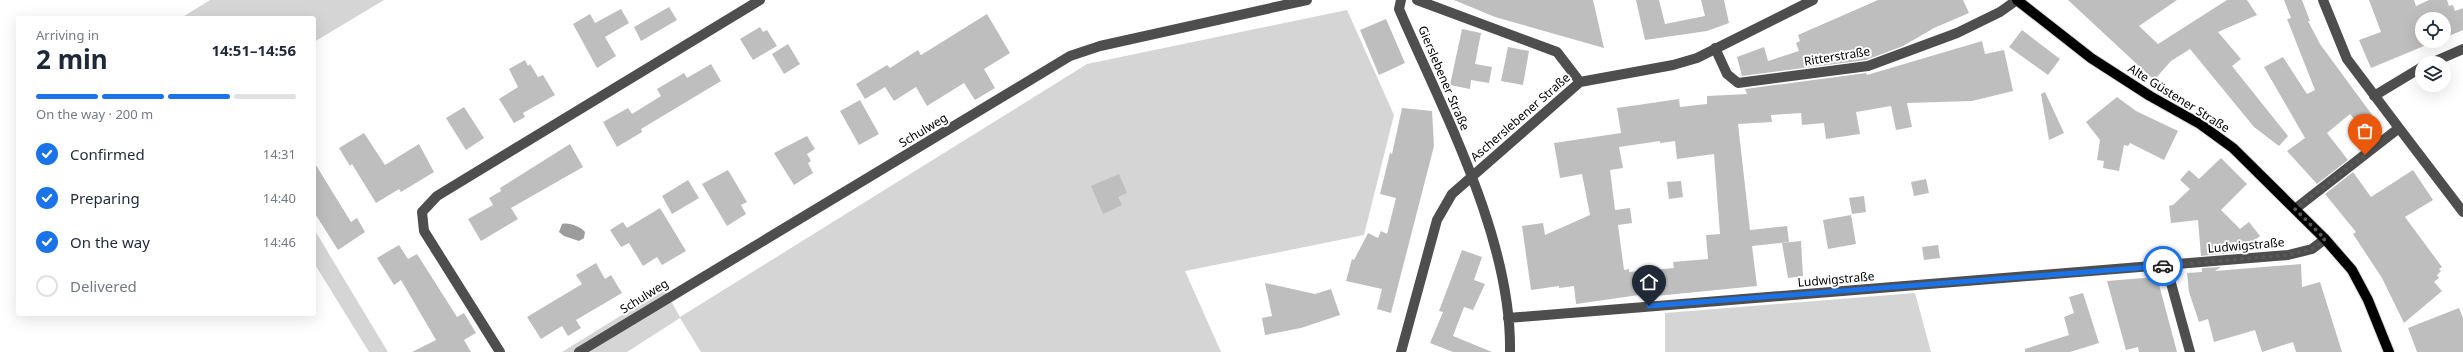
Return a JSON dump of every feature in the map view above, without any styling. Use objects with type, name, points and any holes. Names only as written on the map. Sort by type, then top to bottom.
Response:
[{"type":"main road","name":"Alte Güstener Straße","points":[[2017,0],[2091,58],[2150,96],[2200,124],[2233,148],[2325,239],[2352,270],[2368,300],[2389,352]]},
{"type":"street","points":[[500,352],[424,231],[422,212],[437,196],[760,0]]},
{"type":"street","name":"Schulweg","points":[[580,352],[1070,56],[1100,46],[1308,0]]},
{"type":"street","name":"Gierslebener Straße","points":[[1400,0],[1399,9],[1472,176],[1490,226],[1508,318],[1512,351]]},
{"type":"street","points":[[1417,0],[1557,52],[1580,82]]},
{"type":"street","name":"Ascherslebener Straße","points":[[1401,352],[1437,220],[1452,194],[1580,82],[1673,65],[1697,58],[1813,0]]},
{"type":"street","name":"Ritterstraße","points":[[1715,48],[1727,74],[1738,83],[1868,66],[1957,33],[2000,12],[2017,0]]},
{"type":"street","points":[[2323,0],[2347,59],[2463,212]]},
{"type":"street","points":[[2446,56],[2463,49]]},
{"type":"street","points":[[2374,96],[2415,71]]},
{"type":"street","points":[[2295,209],[2400,128]]},
{"type":"street","name":"Ludwigstraße","points":[[1508,318],[2288,255],[2312,249],[2325,239]]},
{"type":"street","points":[[2166,266],[2190,352]]},
{"type":"shaded area","points":[[210,0],[384,0],[316,41],[316,16],[184,16]]},
{"type":"shaded area","points":[[1347,10],[1394,115],[1364,235],[1185,271],[1221,352],[701,352],[680,318],[627,352],[562,352],[664,289],[680,317],[1087,64]]},
{"type":"shaded area","points":[[562,224],[571,224],[581,228],[585,232],[584,238],[579,241],[564,236],[559,232]]},
{"type":"shaded area","points":[[316,232],[388,352],[369,352],[316,266]]},
{"type":"shaded area","points":[[1915,293],[1931,352],[1665,352],[1665,313]]},
{"type":"building","points":[[1454,0],[1593,0],[1604,48],[1495,17]]},
{"type":"building","points":[[1636,0],[1659,0],[1665,24],[1705,16],[1701,0],[1724,0],[1729,23],[1707,31],[1645,40]]},
{"type":"building","points":[[1878,0],[1963,0],[1969,13],[1934,28],[1903,46],[1866,60],[1742,76],[1737,57],[1764,47],[1768,61],[1799,51],[1796,43],[1800,41],[1798,35]]},
{"type":"building","points":[[2068,0],[2177,0],[2139,26],[2158,44],[2227,0],[2247,0],[2257,15],[2218,32],[2241,59],[2232,66],[2288,136],[2279,146],[2254,127],[2190,49],[2171,61],[2154,80]]},
{"type":"building","points":[[2284,0],[2302,0],[2310,21],[2308,21],[2320,44],[2381,127],[2369,137],[2350,114],[2327,133],[2348,160],[2317,184],[2287,151],[2305,138],[2264,67],[2283,57],[2307,94],[2315,90],[2287,19],[2291,18]]},
{"type":"building","points":[[2369,0],[2414,0],[2416,6],[2429,0],[2447,0],[2449,6],[2453,5],[2455,11],[2463,8],[2463,30],[2451,35],[2451,12],[2415,12],[2415,48],[2419,48],[2371,68],[2359,40],[2381,32]]},
{"type":"building","points":[[669,7],[677,20],[641,41],[634,27]]},
{"type":"building","points":[[621,9],[629,23],[605,37],[616,56],[597,68],[573,24],[590,14],[595,23]]},
{"type":"building","points":[[987,14],[1010,53],[984,69],[995,88],[975,100],[964,83],[927,106],[916,87],[894,101],[885,87],[865,99],[856,84],[887,65],[890,68],[918,50],[921,55]]},
{"type":"building","points":[[1386,19],[1405,63],[1379,75],[1360,30]]},
{"type":"building","points":[[760,27],[763,32],[767,30],[777,46],[753,60],[740,39]]},
{"type":"building","points":[[1462,29],[1481,33],[1475,64],[1492,67],[1489,83],[1471,80],[1470,89],[1450,85]]},
{"type":"building","points":[[2022,30],[2060,59],[2048,75],[2009,47]]},
{"type":"building","points":[[1982,41],[1985,54],[2004,50],[2013,91],[1972,101],[1907,103],[1912,127],[1896,130],[1891,106],[1856,112],[1860,134],[1826,139],[1824,123],[1802,125],[1801,113],[1771,115],[1772,122],[1738,124],[1750,230],[1787,226],[1789,242],[1752,246],[1757,286],[1646,297],[1646,294],[1576,304],[1574,286],[1559,288],[1559,286],[1531,290],[1522,226],[1543,223],[1545,235],[1590,215],[1582,174],[1560,178],[1554,143],[1621,133],[1617,108],[1679,99],[1680,107],[1707,104],[1707,96],[1747,94],[1745,89],[1866,73],[1867,75]],"holes":[[[1660,141],[1660,143],[1675,141],[1677,159],[1714,154],[1720,234],[1706,235],[1708,259],[1673,262],[1674,268],[1629,272],[1629,269],[1624,270],[1618,225],[1632,223],[1630,208],[1615,210],[1610,170],[1623,168],[1619,147]]]},
{"type":"building","points":[[788,44],[800,64],[784,74],[772,54]]},
{"type":"building","points":[[1508,47],[1529,51],[1523,85],[1501,81]]},
{"type":"building","points":[[525,60],[528,66],[530,64],[538,77],[543,75],[555,95],[523,113],[525,117],[514,123],[499,99],[518,87],[509,69]]},
{"type":"building","points":[[711,64],[721,81],[641,129],[642,132],[617,147],[603,122],[628,108],[632,114],[661,96],[657,89],[684,73],[687,78]]},
{"type":"building","points":[[2045,92],[2064,133],[2049,140],[2041,94]]},
{"type":"building","points":[[2117,97],[2136,111],[2178,131],[2164,160],[2130,143],[2128,146],[2124,145],[2119,171],[2103,168],[2104,161],[2097,160],[2100,140],[2086,122]]},
{"type":"building","points":[[860,100],[879,134],[859,145],[840,111]]},
{"type":"building","points":[[464,107],[484,138],[466,150],[446,118]]},
{"type":"building","points":[[1402,108],[1432,111],[1434,146],[1391,313],[1377,309],[1382,289],[1346,281],[1352,259],[1354,260],[1368,233],[1378,238],[1381,231],[1387,234],[1396,198],[1380,194],[1390,153],[1392,154]]},
{"type":"building","points":[[364,133],[385,165],[419,144],[434,172],[401,192],[399,189],[376,203],[352,164],[350,166],[339,148]]},
{"type":"building","points":[[807,136],[815,149],[807,154],[811,161],[808,163],[813,173],[794,185],[774,153]]},
{"type":"building","points":[[570,144],[583,167],[511,208],[518,219],[481,241],[468,219],[493,205],[489,198],[501,191],[500,188]]},
{"type":"building","points":[[2221,158],[2247,184],[2221,210],[2240,229],[2249,222],[2260,236],[2239,252],[2201,256],[2198,220],[2171,223],[2169,206],[2173,205],[2190,189],[2180,180],[2189,170],[2199,179]]},
{"type":"building","points":[[316,165],[351,222],[357,218],[365,232],[338,250],[316,215]]},
{"type":"building","points":[[728,170],[747,202],[741,205],[746,214],[727,226],[702,184]]},
{"type":"building","points":[[2413,170],[2433,200],[2405,217],[2442,267],[2439,269],[2441,271],[2437,275],[2439,278],[2434,282],[2442,291],[2404,323],[2382,278],[2353,234],[2356,232],[2325,194],[2353,172],[2371,197]]},
{"type":"building","points":[[1119,174],[1127,193],[1118,197],[1122,205],[1103,214],[1091,186]]},
{"type":"building","points":[[1926,179],[1929,193],[1914,196],[1911,182]]},
{"type":"building","points":[[688,180],[699,198],[672,214],[662,196]]},
{"type":"building","points":[[1681,181],[1683,197],[1669,199],[1667,182]]},
{"type":"building","points":[[1864,196],[1866,212],[1852,214],[1849,198]]},
{"type":"building","points":[[660,208],[686,251],[662,265],[657,257],[643,266],[629,243],[621,247],[610,230],[623,222],[627,228]]},
{"type":"building","points":[[1851,215],[1856,244],[1828,249],[1823,220]]},
{"type":"building","points":[[1801,241],[1803,276],[1788,278],[1782,243]]},
{"type":"building","points":[[399,245],[408,259],[417,254],[457,317],[464,313],[476,333],[464,340],[471,352],[412,352],[436,340],[401,280],[394,285],[377,258]]},
{"type":"building","points":[[1938,245],[1940,258],[1924,260],[1922,247]]},
{"type":"building","points":[[1462,250],[1482,257],[1474,280],[1485,284],[1473,310],[1464,307],[1453,336],[1492,352],[1453,352],[1430,343],[1443,312],[1439,311]]},
{"type":"building","points":[[596,263],[605,279],[611,275],[622,293],[576,320],[581,328],[568,336],[562,326],[541,339],[527,317],[582,284],[576,275]]},
{"type":"building","points":[[2301,264],[2302,287],[2320,282],[2342,352],[2296,352],[2293,342],[2262,352],[2255,330],[2214,342],[2208,319],[2199,322],[2189,292],[2187,273],[2202,272],[2202,268],[2221,267],[2215,271]]},
{"type":"building","points":[[2157,277],[2177,352],[2139,352],[2138,347],[2126,350],[2107,281]]},
{"type":"building","points":[[1265,283],[1315,294],[1331,289],[1340,315],[1301,328],[1265,335],[1262,318],[1272,316]]},
{"type":"building","points":[[2083,293],[2099,343],[2070,352],[2025,352],[2025,349],[2069,335],[2064,317],[2074,313],[2069,297]]},
{"type":"building","points":[[2459,308],[2463,318],[2463,352],[2417,352],[2408,328]]},
{"type":"way so far","points":[[2163,266],[2288,255],[2312,249],[2325,239],[2295,209],[2365,155]]},
{"type":"route","points":[[1649,306],[2163,266]]}]
